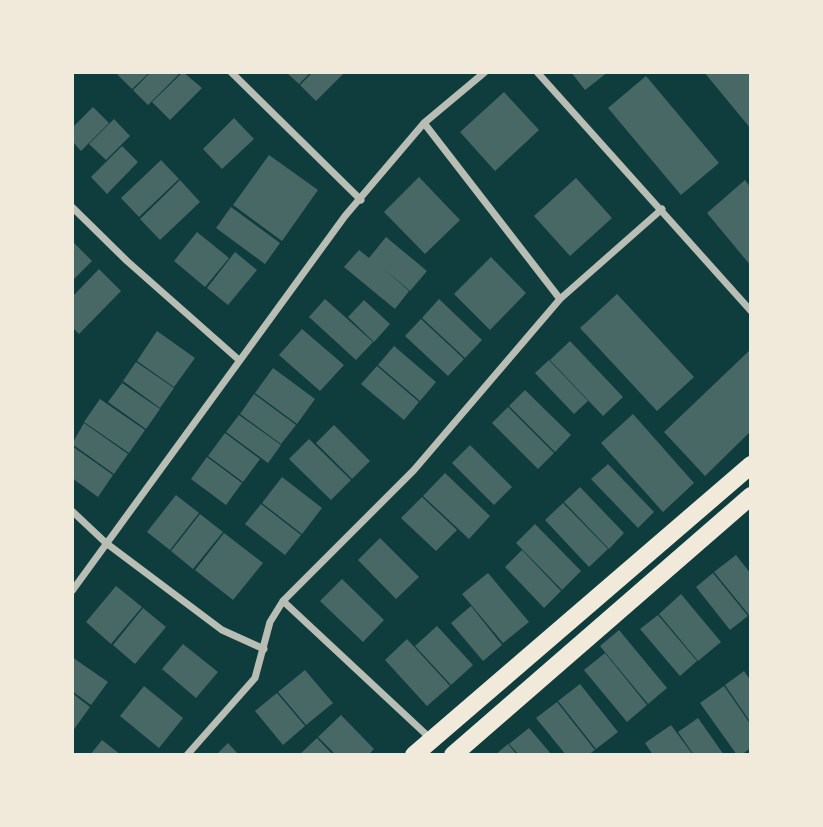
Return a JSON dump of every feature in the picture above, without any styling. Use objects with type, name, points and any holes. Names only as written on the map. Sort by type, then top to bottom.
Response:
[{"type":"main road","points":[[414,755],[751,464]]},
{"type":"main road","points":[[453,755],[751,496]]},
{"type":"street","points":[[231,72],[361,200]]},
{"type":"street","points":[[72,591],[345,216],[424,123],[485,72]]},
{"type":"street","points":[[537,72],[751,311]]},
{"type":"street","points":[[424,123],[560,299]]},
{"type":"street","points":[[72,207],[127,261],[239,360]]},
{"type":"street","points":[[187,755],[255,678],[270,622],[284,601],[414,470],[560,299],[662,209]]},
{"type":"street","points":[[72,511],[106,543],[222,630],[264,649]]},
{"type":"street","points":[[284,601],[432,739]]},
{"type":"building","points":[[150,72],[132,89],[117,74]]},
{"type":"building","points":[[151,72],[181,72],[148,105],[133,90]]},
{"type":"building","points":[[183,72],[202,88],[170,120],[152,102]]},
{"type":"building","points":[[286,72],[311,72],[299,84]]},
{"type":"building","points":[[313,72],[345,72],[316,101],[300,85]]},
{"type":"building","points":[[571,72],[608,72],[585,90]]},
{"type":"building","points":[[704,72],[751,72],[751,129]]},
{"type":"building","points":[[646,76],[719,163],[681,195],[608,108]]},
{"type":"building","points":[[504,92],[539,130],[495,171],[460,132]]},
{"type":"building","points":[[93,107],[109,123],[81,151],[72,141],[72,128]]},
{"type":"building","points":[[234,118],[254,139],[222,169],[203,149]]},
{"type":"building","points":[[114,119],[130,136],[106,160],[89,144]]},
{"type":"building","points":[[122,146],[138,162],[107,194],[91,177]]},
{"type":"building","points":[[269,155],[318,190],[282,241],[233,205]]},
{"type":"building","points":[[161,160],[179,179],[139,217],[121,198]]},
{"type":"building","points":[[419,177],[460,220],[425,254],[384,212]]},
{"type":"building","points":[[576,178],[612,218],[570,256],[534,216]]},
{"type":"building","points":[[180,180],[200,202],[160,240],[140,219]]},
{"type":"building","points":[[745,180],[751,188],[751,266],[707,213]]},
{"type":"building","points":[[231,207],[280,243],[265,264],[216,228]]},
{"type":"building","points":[[197,232],[229,258],[205,287],[174,261]]},
{"type":"building","points":[[386,237],[427,271],[410,291],[383,268],[409,291],[395,309],[344,267],[359,250],[369,258]]},
{"type":"building","points":[[74,243],[92,261],[72,281],[72,245]]},
{"type":"building","points":[[235,252],[257,270],[228,305],[207,288]]},
{"type":"building","points":[[491,257],[526,293],[490,330],[454,294]]},
{"type":"building","points":[[99,269],[121,291],[79,334],[72,327],[72,297]]},
{"type":"building","points":[[617,294],[694,377],[657,411],[580,328]]},
{"type":"building","points":[[325,299],[373,342],[356,360],[309,317]]},
{"type":"building","points":[[439,299],[482,340],[465,358],[422,318]]},
{"type":"building","points":[[364,300],[390,324],[374,342],[348,317]]},
{"type":"building","points":[[421,319],[464,359],[448,376],[405,336]]},
{"type":"building","points":[[302,329],[344,365],[320,391],[279,355]]},
{"type":"building","points":[[157,331],[195,358],[174,387],[137,361]]},
{"type":"building","points":[[570,341],[623,397],[603,416],[550,360]]},
{"type":"building","points":[[394,346],[436,382],[420,401],[378,365]]},
{"type":"building","points":[[750,350],[751,431],[705,476],[664,432]]},
{"type":"building","points":[[549,360],[588,401],[574,414],[535,373]]},
{"type":"building","points":[[136,362],[174,388],[160,408],[123,381]]},
{"type":"building","points":[[377,366],[419,402],[404,420],[361,384]]},
{"type":"building","points":[[273,368],[315,399],[297,424],[255,393]]},
{"type":"building","points":[[122,383],[160,409],[146,429],[108,402]]},
{"type":"building","points":[[525,390],[571,435],[555,452],[509,406]]},
{"type":"building","points":[[254,394],[296,425],[281,444],[240,414]]},
{"type":"building","points":[[100,399],[145,430],[129,453],[84,422]]},
{"type":"building","points":[[508,407],[554,453],[538,469],[492,423]]},
{"type":"building","points":[[633,414],[694,483],[663,512],[601,443]]},
{"type":"building","points":[[239,415],[281,445],[268,463],[226,432]]},
{"type":"building","points":[[84,423],[128,454],[114,474],[72,444]]},
{"type":"building","points":[[334,425],[370,461],[352,479],[316,443]]},
{"type":"building","points":[[225,433],[260,459],[243,482],[208,456]]},
{"type":"building","points":[[309,439],[351,480],[331,500],[289,459]]},
{"type":"building","points":[[470,445],[512,487],[494,505],[452,463]]},
{"type":"building","points":[[72,446],[113,475],[98,497],[72,478]]},
{"type":"building","points":[[207,457],[242,483],[226,505],[191,479]]},
{"type":"building","points":[[608,464],[654,512],[638,528],[591,479]]},
{"type":"building","points":[[445,473],[490,516],[469,539],[423,496]]},
{"type":"building","points":[[282,477],[322,508],[302,534],[262,503]]},
{"type":"building","points":[[580,487],[624,533],[609,549],[564,502]]},
{"type":"building","points":[[176,495],[199,513],[170,550],[147,532]]},
{"type":"building","points":[[422,497],[457,530],[436,551],[401,518]]},
{"type":"building","points":[[563,503],[608,549],[589,567],[545,520]]},
{"type":"building","points":[[261,504],[301,535],[285,555],[245,524]]},
{"type":"building","points":[[200,514],[223,532],[193,569],[171,551]]},
{"type":"building","points":[[535,524],[581,571],[562,590],[516,543]]},
{"type":"building","points":[[224,533],[263,563],[233,600],[195,570]]},
{"type":"building","points":[[380,538],[419,577],[396,599],[358,560]]},
{"type":"building","points":[[522,550],[561,591],[544,608],[505,567]]},
{"type":"building","points":[[736,555],[751,574],[749,615],[714,572]]},
{"type":"building","points":[[488,573],[529,622],[503,643],[462,594]]},
{"type":"building","points":[[713,573],[748,616],[730,630],[696,587]]},
{"type":"building","points":[[342,579],[384,620],[363,642],[320,601]]},
{"type":"building","points":[[116,586],[142,607],[111,644],[86,622]]},
{"type":"building","points":[[681,594],[721,642],[698,661],[659,614]]},
{"type":"building","points":[[471,606],[502,645],[483,661],[451,623]]},
{"type":"building","points":[[143,608],[166,627],[135,664],[113,645]]},
{"type":"building","points":[[658,615],[697,661],[680,676],[640,629]]},
{"type":"building","points":[[437,626],[473,665],[451,685],[415,646]]},
{"type":"building","points":[[619,630],[667,688],[648,704],[600,646]]},
{"type":"building","points":[[407,639],[450,686],[427,706],[385,660]]},
{"type":"building","points":[[183,644],[218,672],[196,698],[162,669]]},
{"type":"building","points":[[605,653],[647,705],[627,722],[584,670]]},
{"type":"building","points":[[72,657],[108,682],[91,705],[72,691]]},
{"type":"building","points":[[305,670],[333,703],[306,725],[278,692]]},
{"type":"building","points":[[744,671],[751,681],[751,723],[725,685]]},
{"type":"building","points":[[580,684],[618,732],[596,749],[558,701]]},
{"type":"building","points":[[144,686],[183,718],[159,748],[120,716]]},
{"type":"building","points":[[724,686],[751,725],[751,748],[741,755],[737,755],[700,703]]},
{"type":"building","points":[[72,693],[90,707],[72,732]]},
{"type":"building","points":[[277,693],[305,726],[283,745],[255,711]]},
{"type":"building","points":[[557,702],[595,750],[588,755],[566,755],[536,718]]},
{"type":"building","points":[[341,715],[374,749],[368,755],[336,755],[318,737]]},
{"type":"building","points":[[698,718],[724,755],[694,755],[678,732]]},
{"type":"building","points":[[671,725],[693,755],[653,755],[645,743]]},
{"type":"building","points":[[529,728],[552,755],[519,755],[509,744]]},
{"type":"building","points":[[317,738],[333,755],[299,755]]},
{"type":"building","points":[[102,740],[121,755],[90,755]]},
{"type":"building","points":[[228,743],[239,755],[216,755]]},
{"type":"building","points":[[508,744],[517,755],[495,755]]}]
